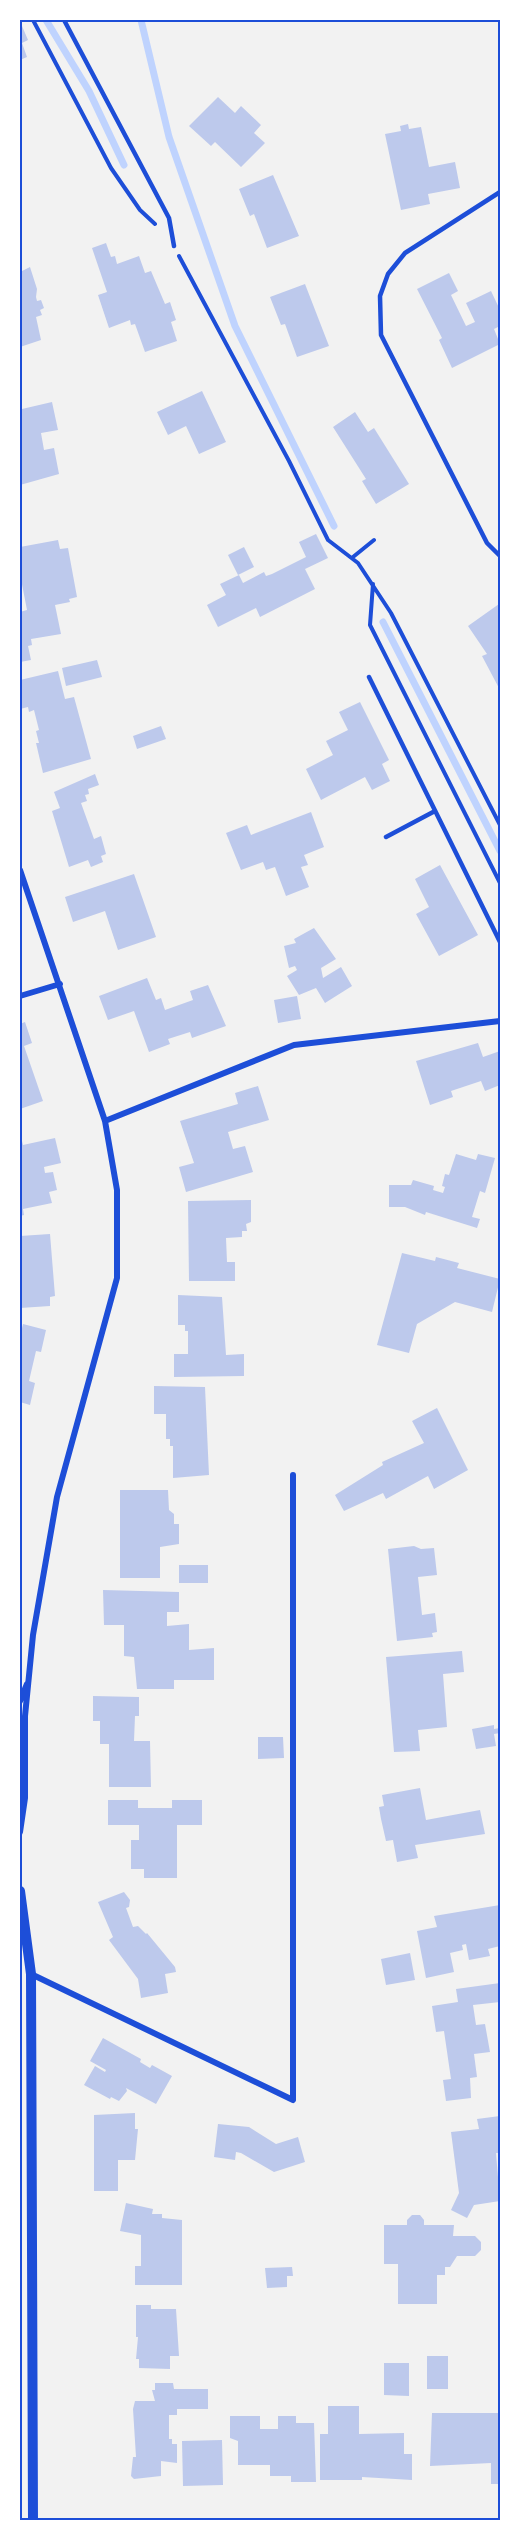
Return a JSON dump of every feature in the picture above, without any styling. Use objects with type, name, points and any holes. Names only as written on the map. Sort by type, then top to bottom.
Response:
[{"type":"street","points":[[20,870],[105,1121],[117,1190],[117,1278],[57,1497],[33,1635],[25,1716],[25,1798],[20,1832]]},
{"type":"street","points":[[20,996],[60,984]]},
{"type":"street","points":[[105,1121],[294,1045],[501,1021]]},
{"type":"street","points":[[31,1974],[293,2100],[293,1475]]},
{"type":"street","points":[[20,1701],[29,1678]]},
{"type":"street","points":[[20,1891],[31,1974],[33,2520]]},
{"type":"lane","points":[[64,20],[169,218],[174,246]]},
{"type":"lane","points":[[501,192],[405,253],[388,274],[380,296],[381,335],[487,543],[501,556]]},
{"type":"lane","points":[[369,677],[501,942]]},
{"type":"lane","points":[[386,837],[435,811]]},
{"type":"path","points":[[33,20],[111,168],[140,210],[174,246],[268,420],[327,540],[353,557],[373,584],[501,825]]},
{"type":"path","points":[[353,557],[374,540]]},
{"type":"path","points":[[373,584],[370,625],[501,883]]},
{"type":"building","points":[[22,26],[28,40],[22,43],[27,57],[20,60],[20,27]]},
{"type":"building","points":[[218,97],[235,113],[241,106],[261,125],[254,133],[265,143],[241,167],[215,142],[211,146],[189,126]]},
{"type":"building","points":[[408,124],[409,129],[421,127],[429,167],[455,162],[460,188],[428,194],[430,204],[401,210],[385,134],[401,131],[400,126]]},
{"type":"building","points":[[273,175],[299,236],[267,248],[254,214],[250,216],[239,189]]},
{"type":"building","points":[[106,243],[111,257],[115,256],[117,264],[139,256],[145,273],[151,271],[165,304],[170,302],[176,320],[171,322],[177,341],[145,352],[135,324],[131,325],[130,320],[109,328],[98,295],[107,292],[92,248]]},
{"type":"building","points":[[30,267],[37,289],[37,301],[41,300],[44,308],[40,310],[42,315],[36,317],[41,340],[20,347],[20,272]]},
{"type":"building","points":[[449,273],[458,291],[451,295],[466,326],[475,322],[466,303],[491,291],[500,310],[500,326],[494,329],[500,344],[452,368],[439,340],[442,338],[417,289]]},
{"type":"building","points":[[305,284],[329,346],[297,357],[285,324],[281,325],[270,297]]},
{"type":"building","points":[[202,391],[226,442],[199,454],[186,426],[168,435],[157,412]]},
{"type":"building","points":[[20,402],[22,409],[52,402],[58,430],[41,433],[44,450],[54,448],[59,474],[20,485]]},
{"type":"building","points":[[355,412],[368,432],[374,428],[409,484],[376,504],[362,481],[366,479],[333,427]]},
{"type":"building","points":[[316,534],[328,558],[305,569],[315,589],[260,617],[256,608],[218,627],[207,605],[226,595],[220,584],[239,575],[243,583],[264,572],[266,576],[306,557],[299,542]]},
{"type":"building","points":[[58,540],[60,549],[68,548],[77,597],[69,599],[70,602],[55,605],[61,634],[31,639],[32,645],[28,646],[31,660],[20,662],[20,612],[27,610],[20,574],[20,547]]},
{"type":"building","points":[[244,547],[254,567],[238,575],[228,555]]},
{"type":"building","points":[[499,604],[500,690],[482,656],[487,654],[468,626]]},
{"type":"building","points":[[97,660],[102,677],[66,686],[62,668]]},
{"type":"building","points":[[58,671],[65,699],[74,697],[91,759],[43,773],[36,743],[39,743],[36,731],[39,730],[34,710],[29,712],[28,707],[20,709],[20,680]]},
{"type":"building","points":[[360,702],[389,760],[382,764],[390,781],[372,790],[365,777],[321,800],[306,769],[333,755],[326,741],[348,730],[339,712]]},
{"type":"building","points":[[161,726],[166,739],[137,749],[133,736]]},
{"type":"building","points":[[95,774],[99,785],[88,789],[89,794],[85,795],[87,801],[81,803],[94,839],[101,836],[106,854],[101,856],[103,862],[91,867],[88,860],[69,867],[52,811],[60,808],[54,792]]},
{"type":"building","points":[[311,812],[324,847],[304,855],[308,865],[301,867],[309,887],[286,896],[275,867],[266,870],[263,862],[241,870],[226,833],[247,825],[251,835]]},
{"type":"building","points":[[440,865],[478,935],[439,956],[416,914],[429,907],[415,879]]},
{"type":"building","points":[[134,874],[156,937],[118,950],[105,911],[73,922],[65,897]]},
{"type":"building","points":[[314,928],[336,959],[321,968],[323,978],[341,967],[352,986],[325,1003],[316,988],[299,995],[287,976],[297,970],[295,966],[289,968],[284,946],[296,943],[294,939]]},
{"type":"building","points":[[147,978],[156,1000],[161,998],[165,1010],[193,1000],[190,991],[208,985],[226,1026],[192,1038],[190,1032],[168,1039],[170,1044],[149,1052],[134,1011],[108,1020],[99,996]]},
{"type":"building","points":[[297,996],[301,1019],[278,1023],[274,1000]]},
{"type":"building","points":[[25,1022],[32,1043],[24,1046],[43,1101],[20,1109],[20,1024]]},
{"type":"building","points":[[478,1043],[483,1057],[500,1051],[500,1085],[485,1091],[481,1081],[451,1091],[453,1097],[430,1105],[416,1061]]},
{"type":"building","points":[[258,1086],[269,1120],[228,1132],[233,1149],[245,1146],[253,1172],[186,1192],[179,1167],[194,1163],[180,1121],[238,1104],[235,1093]]},
{"type":"building","points":[[55,1138],[61,1163],[44,1167],[45,1173],[53,1172],[57,1190],[49,1192],[52,1203],[23,1209],[24,1215],[20,1216],[20,1142],[22,1141],[23,1145]]},
{"type":"building","points":[[456,1154],[476,1160],[478,1154],[495,1158],[485,1193],[480,1191],[472,1217],[480,1219],[477,1228],[426,1212],[425,1215],[405,1207],[389,1207],[389,1185],[411,1185],[413,1180],[434,1186],[433,1190],[443,1193],[445,1174],[449,1175]]},
{"type":"building","points":[[251,1200],[251,1222],[246,1224],[247,1231],[242,1231],[242,1237],[226,1238],[227,1262],[235,1262],[235,1281],[189,1281],[188,1201]]},
{"type":"building","points":[[50,1234],[55,1296],[50,1297],[50,1306],[20,1308],[20,1236]]},
{"type":"building","points":[[402,1253],[435,1261],[436,1257],[459,1263],[457,1268],[500,1279],[492,1312],[455,1302],[417,1324],[409,1353],[377,1345]]},
{"type":"building","points":[[178,1295],[222,1297],[226,1355],[244,1354],[244,1376],[174,1377],[174,1354],[188,1354],[188,1331],[185,1331],[185,1325],[178,1325]]},
{"type":"building","points":[[23,1324],[46,1330],[41,1352],[36,1351],[29,1381],[35,1383],[30,1405],[20,1402],[20,1336]]},
{"type":"building","points":[[154,1386],[205,1387],[209,1475],[173,1478],[173,1446],[170,1446],[170,1439],[166,1439],[166,1414],[154,1414]]},
{"type":"building","points":[[437,1408],[468,1470],[434,1489],[428,1476],[386,1499],[383,1493],[344,1511],[335,1495],[383,1465],[382,1462],[424,1443],[412,1421]]},
{"type":"building","points":[[120,1490],[168,1490],[169,1510],[174,1514],[174,1524],[179,1524],[179,1544],[160,1547],[160,1578],[120,1578]]},
{"type":"building","points":[[414,1546],[421,1549],[434,1548],[437,1575],[418,1577],[422,1615],[435,1613],[437,1632],[432,1633],[433,1637],[397,1641],[388,1549]]},
{"type":"building","points":[[179,1565],[208,1565],[208,1583],[179,1583]]},
{"type":"building","points":[[103,1590],[179,1592],[179,1612],[167,1612],[167,1626],[189,1624],[189,1650],[214,1648],[214,1680],[174,1680],[174,1689],[137,1689],[134,1657],[124,1656],[124,1625],[104,1625]]},
{"type":"building","points":[[462,1651],[464,1672],[443,1674],[447,1727],[418,1730],[420,1751],[394,1752],[386,1657]]},
{"type":"building","points":[[93,1696],[139,1697],[139,1716],[135,1716],[134,1741],[150,1741],[151,1787],[109,1787],[109,1744],[100,1744],[100,1721],[93,1721]]},
{"type":"building","points":[[494,1725],[494,1729],[500,1728],[500,1733],[494,1734],[496,1746],[476,1749],[472,1729]]},
{"type":"building","points":[[258,1737],[283,1737],[284,1758],[258,1759]]},
{"type":"building","points":[[420,1788],[426,1820],[480,1810],[485,1834],[415,1845],[418,1858],[397,1862],[393,1840],[386,1841],[381,1819],[379,1807],[384,1806],[382,1795]]},
{"type":"building","points":[[108,1800],[138,1800],[138,1808],[172,1808],[172,1800],[202,1800],[202,1825],[177,1825],[177,1878],[144,1878],[144,1869],[131,1869],[131,1840],[139,1840],[139,1825],[108,1825]]},
{"type":"building","points":[[124,1892],[130,1900],[129,1907],[126,1908],[133,1927],[138,1926],[147,1933],[175,1967],[176,1972],[165,1974],[168,1993],[141,1998],[138,1979],[109,1940],[113,1937],[98,1902]]},
{"type":"building","points":[[500,1905],[500,1946],[488,1949],[490,1956],[469,1960],[466,1944],[462,1945],[463,1950],[450,1953],[454,1972],[426,1978],[417,1931],[437,1927],[434,1916]]},
{"type":"building","points":[[410,1953],[415,1980],[386,1985],[381,1959]]},
{"type":"building","points":[[500,1983],[500,2002],[473,2005],[476,2025],[485,2024],[490,2052],[474,2054],[477,2077],[470,2078],[471,2098],[446,2101],[443,2080],[451,2079],[444,2031],[436,2032],[432,2006],[458,2002],[456,1989]]},
{"type":"building","points":[[103,2038],[141,2059],[140,2062],[150,2068],[152,2065],[172,2076],[156,2104],[126,2088],[127,2091],[119,2101],[111,2097],[110,2099],[84,2085],[95,2066],[105,2072],[106,2070],[90,2061]]},
{"type":"building","points":[[135,2113],[135,2129],[138,2129],[135,2160],[118,2160],[118,2191],[94,2191],[94,2115]]},
{"type":"building","points":[[500,2116],[500,2153],[496,2153],[500,2201],[474,2205],[467,2218],[451,2210],[459,2193],[451,2132],[479,2129],[477,2119]]},
{"type":"building","points":[[218,2124],[249,2127],[276,2144],[298,2137],[305,2162],[274,2172],[241,2153],[236,2152],[235,2160],[214,2157]]},
{"type":"building","points":[[126,2203],[153,2209],[152,2214],[162,2214],[162,2218],[182,2220],[182,2285],[135,2285],[135,2266],[141,2266],[141,2235],[120,2231]]},
{"type":"building","points":[[412,2215],[420,2215],[424,2220],[424,2225],[454,2225],[453,2236],[475,2236],[481,2242],[481,2250],[475,2256],[457,2256],[450,2267],[445,2267],[445,2275],[437,2275],[437,2304],[398,2304],[398,2264],[384,2264],[384,2225],[407,2225],[407,2220]]},
{"type":"building","points":[[292,2267],[293,2276],[287,2276],[287,2287],[267,2288],[265,2268]]},
{"type":"building","points":[[136,2305],[151,2305],[151,2309],[176,2309],[179,2356],[170,2356],[170,2369],[139,2368],[139,2359],[136,2359],[138,2337],[136,2337]]},
{"type":"building","points":[[427,2356],[448,2356],[448,2389],[427,2389]]},
{"type":"building","points":[[384,2363],[409,2363],[409,2396],[384,2395]]},
{"type":"building","points":[[155,2383],[173,2383],[174,2389],[208,2389],[208,2409],[177,2409],[177,2415],[169,2415],[169,2439],[172,2439],[172,2444],[177,2444],[177,2463],[161,2461],[161,2476],[134,2479],[131,2476],[133,2457],[136,2457],[133,2409],[135,2401],[155,2401],[152,2390],[155,2390]]},
{"type":"building","points":[[328,2406],[359,2406],[359,2434],[404,2433],[404,2454],[412,2454],[412,2480],[362,2477],[362,2480],[320,2480],[320,2434],[328,2434]]},
{"type":"building","points":[[432,2413],[500,2413],[500,2484],[491,2484],[491,2463],[430,2466]]},
{"type":"building","points":[[230,2416],[260,2416],[260,2429],[278,2429],[278,2416],[296,2416],[296,2423],[314,2423],[316,2482],[291,2482],[291,2476],[270,2476],[270,2465],[238,2465],[238,2441],[230,2438]]},
{"type":"building","points":[[222,2440],[223,2485],[183,2486],[182,2441]]},
{"type":"waterway","points":[[46,20],[89,91],[124,165]]},
{"type":"waterway","points":[[141,20],[169,137],[235,326],[334,526]]},
{"type":"waterway","points":[[383,622],[500,851]]}]
